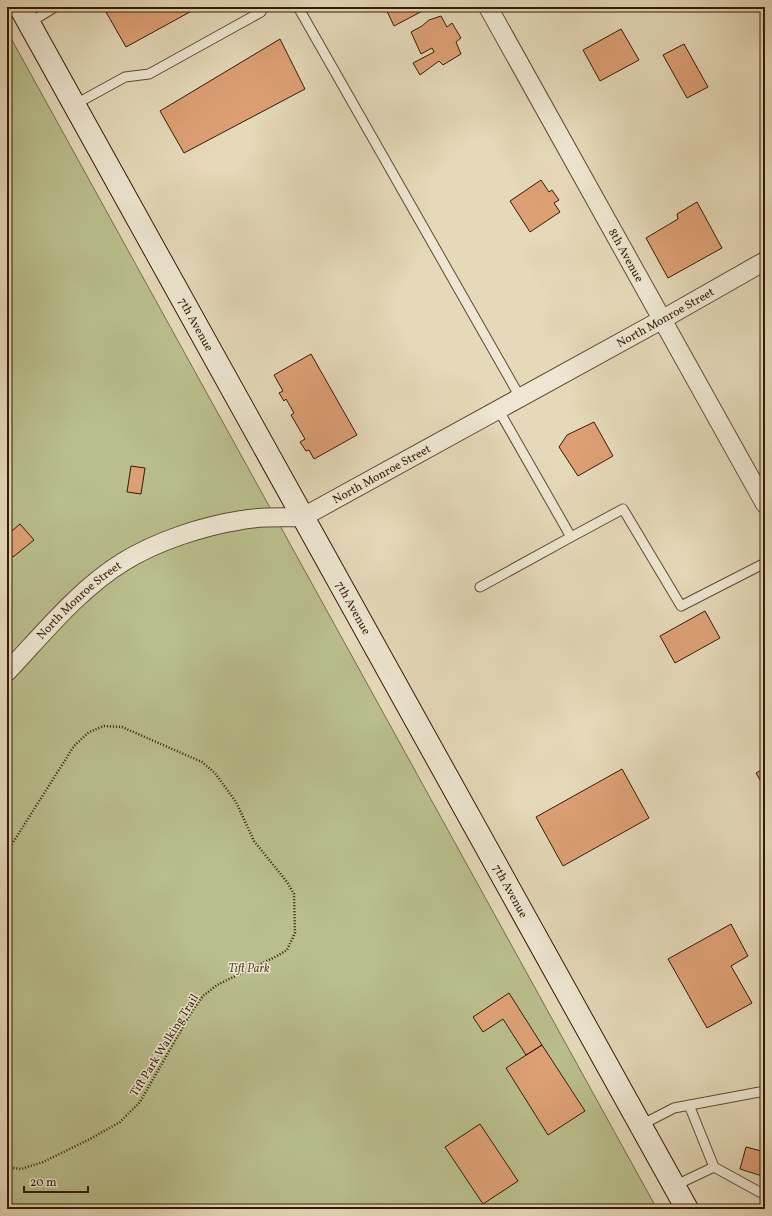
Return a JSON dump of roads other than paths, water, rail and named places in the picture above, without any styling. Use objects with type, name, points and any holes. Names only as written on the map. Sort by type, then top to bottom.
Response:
[{"type":"street","name":"8th Avenue","points":[[488,7],[765,504]]},
{"type":"street","name":"7th Avenue","points":[[25,15],[687,1209]]},
{"type":"street","name":"North Monroe Street","points":[[7,672],[68,606],[104,575],[124,561],[158,544],[197,530],[243,520],[303,517],[663,319],[765,261]]},
{"type":"lane","points":[[25,15],[55,7]]},
{"type":"lane","points":[[298,7],[520,397]]},
{"type":"lane","points":[[74,105],[125,77],[149,74],[261,12]]},
{"type":"lane","points":[[498,409],[571,537]]},
{"type":"lane","points":[[480,587],[623,509],[681,606],[765,563]]},
{"type":"lane","points":[[640,1125],[674,1108],[765,1090]]},
{"type":"lane","points":[[689,1105],[714,1167],[765,1195]]},
{"type":"lane","points":[[674,1186],[714,1167]]},
{"type":"park label","name":"Tift Park","points":[[249,968]]}]
